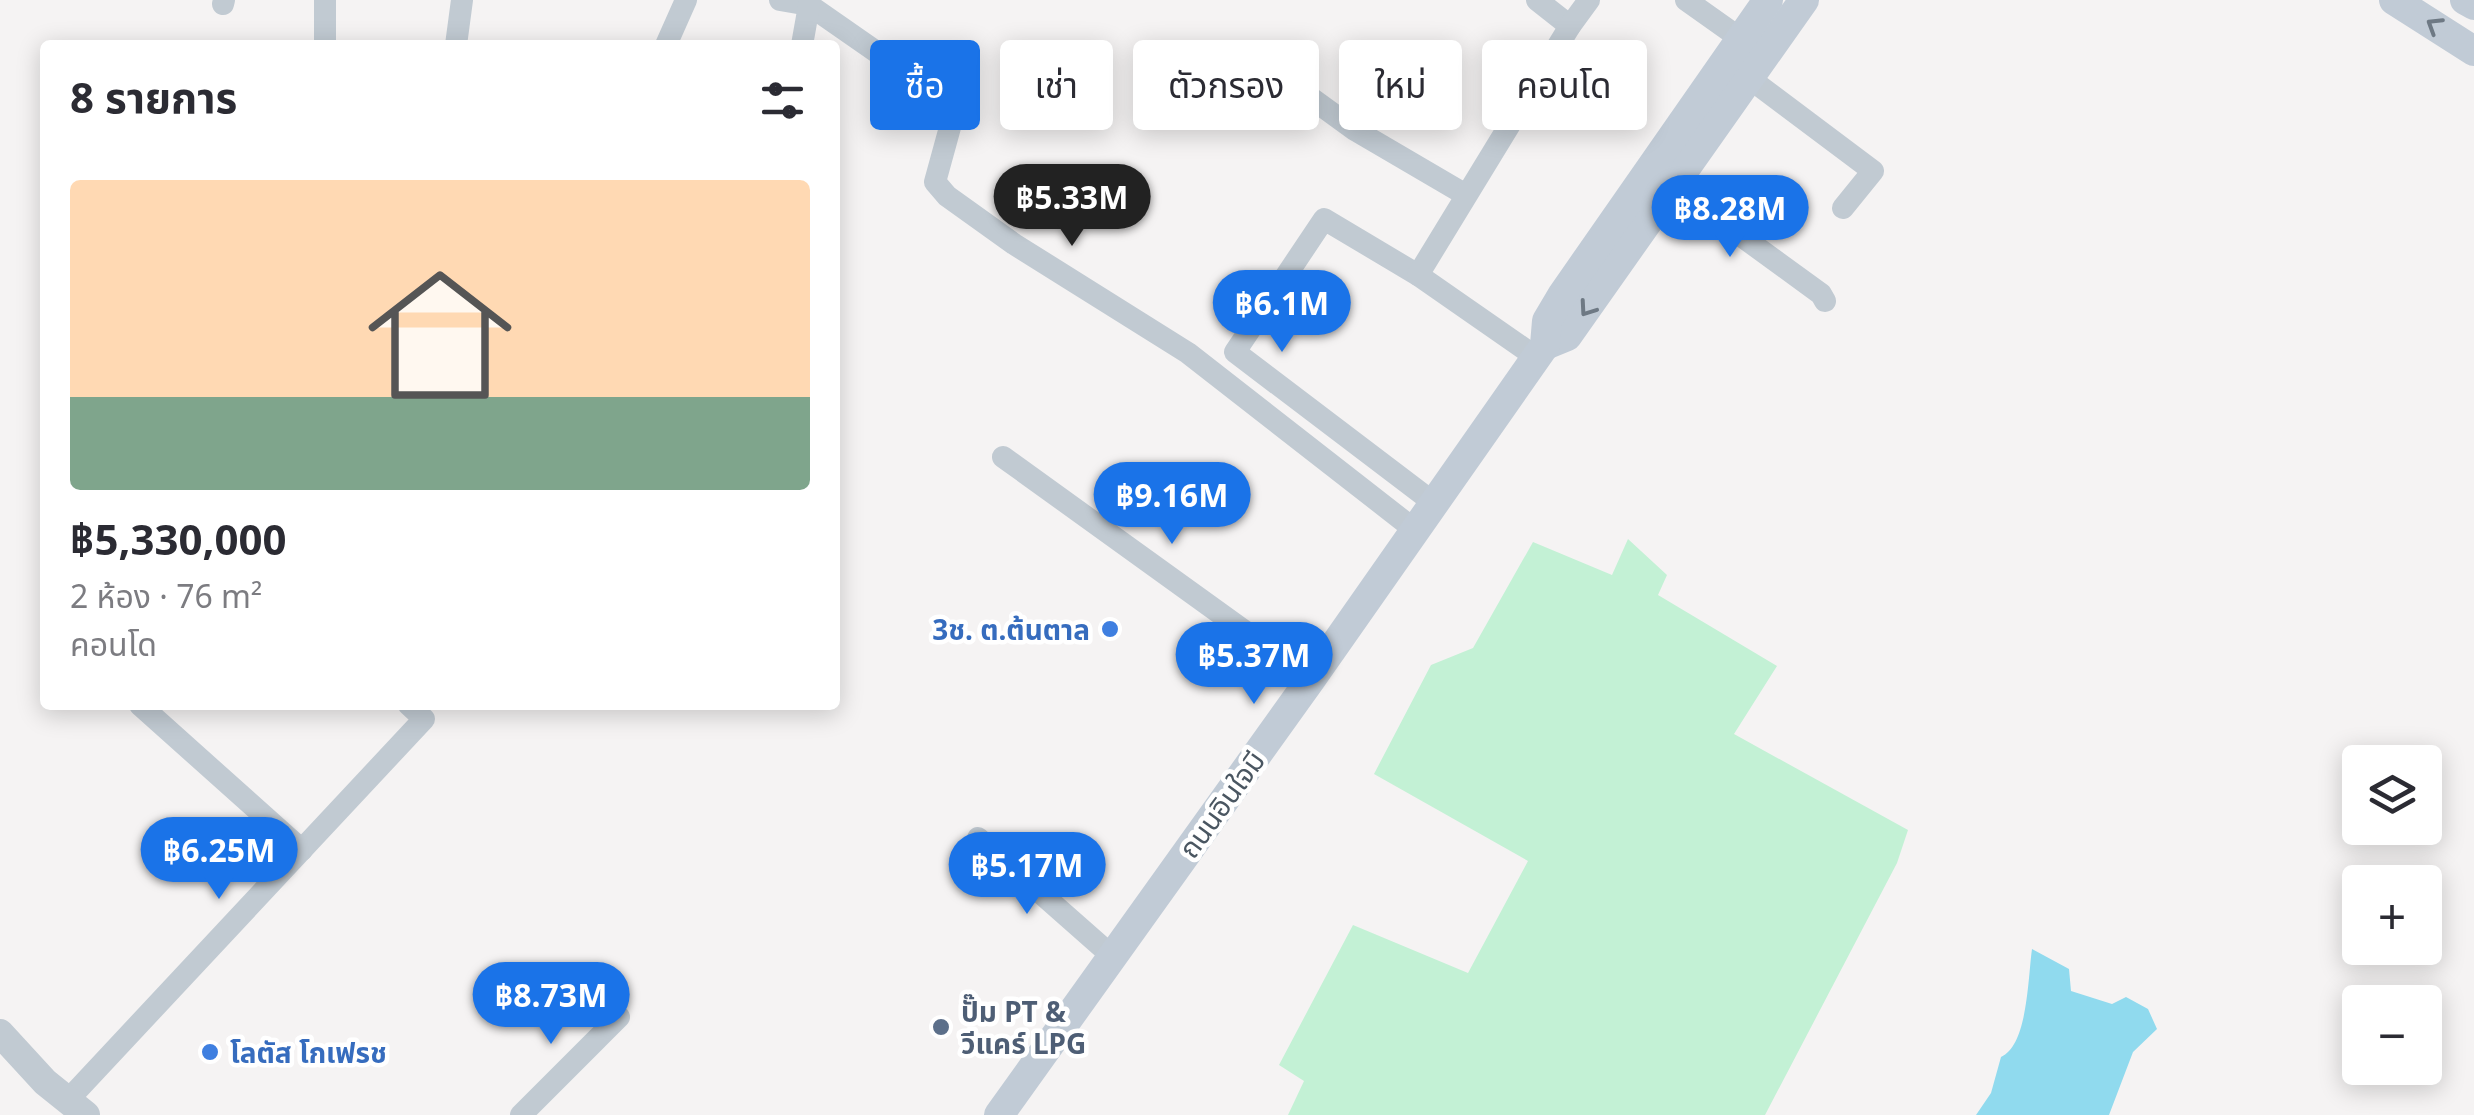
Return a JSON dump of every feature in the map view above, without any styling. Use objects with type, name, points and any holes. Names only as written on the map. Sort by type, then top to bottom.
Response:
[{"type":"main road","name":"ถนนอินใจมี","points":[[1003,1108],[1311,680],[1540,350],[1547,320],[1768,0]]},
{"type":"main road","name":"ถนนอินใจมี","points":[[1540,350],[1568,336],[1804,0]]},
{"type":"main road","points":[[2394,0],[2474,51]]},
{"type":"main road","points":[[2465,0],[2474,6]]},
{"type":"street","points":[[324,40],[325,0]]},
{"type":"street","points":[[457,40],[462,0]]},
{"type":"street","points":[[668,40],[686,0]]},
{"type":"street","points":[[780,0],[810,2],[947,101],[952,120],[934,182],[947,196],[1014,244],[1188,353],[1415,530]]},
{"type":"street","points":[[1537,0],[1570,26]]},
{"type":"street","points":[[1418,275],[1570,26],[1590,0]]},
{"type":"street","points":[[1686,0],[1741,39]]},
{"type":"street","points":[[803,40],[810,2]]},
{"type":"street","points":[[1750,78],[1873,171],[1843,208]]},
{"type":"street","points":[[1319,104],[1466,195]]},
{"type":"street","points":[[1674,187],[1821,294],[1824,301]]},
{"type":"street","points":[[1434,503],[1235,352],[1324,218],[1540,350]]},
{"type":"street","points":[[1004,457],[1311,680]]},
{"type":"street","points":[[146,710],[302,850]]},
{"type":"street","points":[[0,1033],[46,1082],[77,1108],[423,710]]},
{"type":"street","points":[[978,838],[1112,956]]},
{"type":"street","points":[[520,1115],[619,1017]]},
{"type":"green space","points":[[1628,539],[1667,575],[1658,595],[1777,666],[1734,734],[1908,830],[1897,863],[1765,1115],[1288,1115],[1304,1081],[1279,1065],[1353,925],[1468,973],[1528,861],[1374,774],[1431,665],[1473,648],[1533,542],[1612,575]]},
{"type":"water","points":[[2032,949],[2069,969],[2071,991],[2112,1004],[2126,997],[2148,1009],[2157,1029],[2133,1052],[2109,1115],[1976,1115],[1991,1093],[2001,1057],[2010,1050],[2022,1025]]},
{"type":"place","name":"3ช. ต.ต้นตาล","points":[[1110,629]]},
{"type":"place","name":"ปั๊ม PT & วีแคร์ LPG","points":[[941,1027]]},
{"type":"place","name":"โลตัส โกเฟรช","points":[[210,1052]]}]
